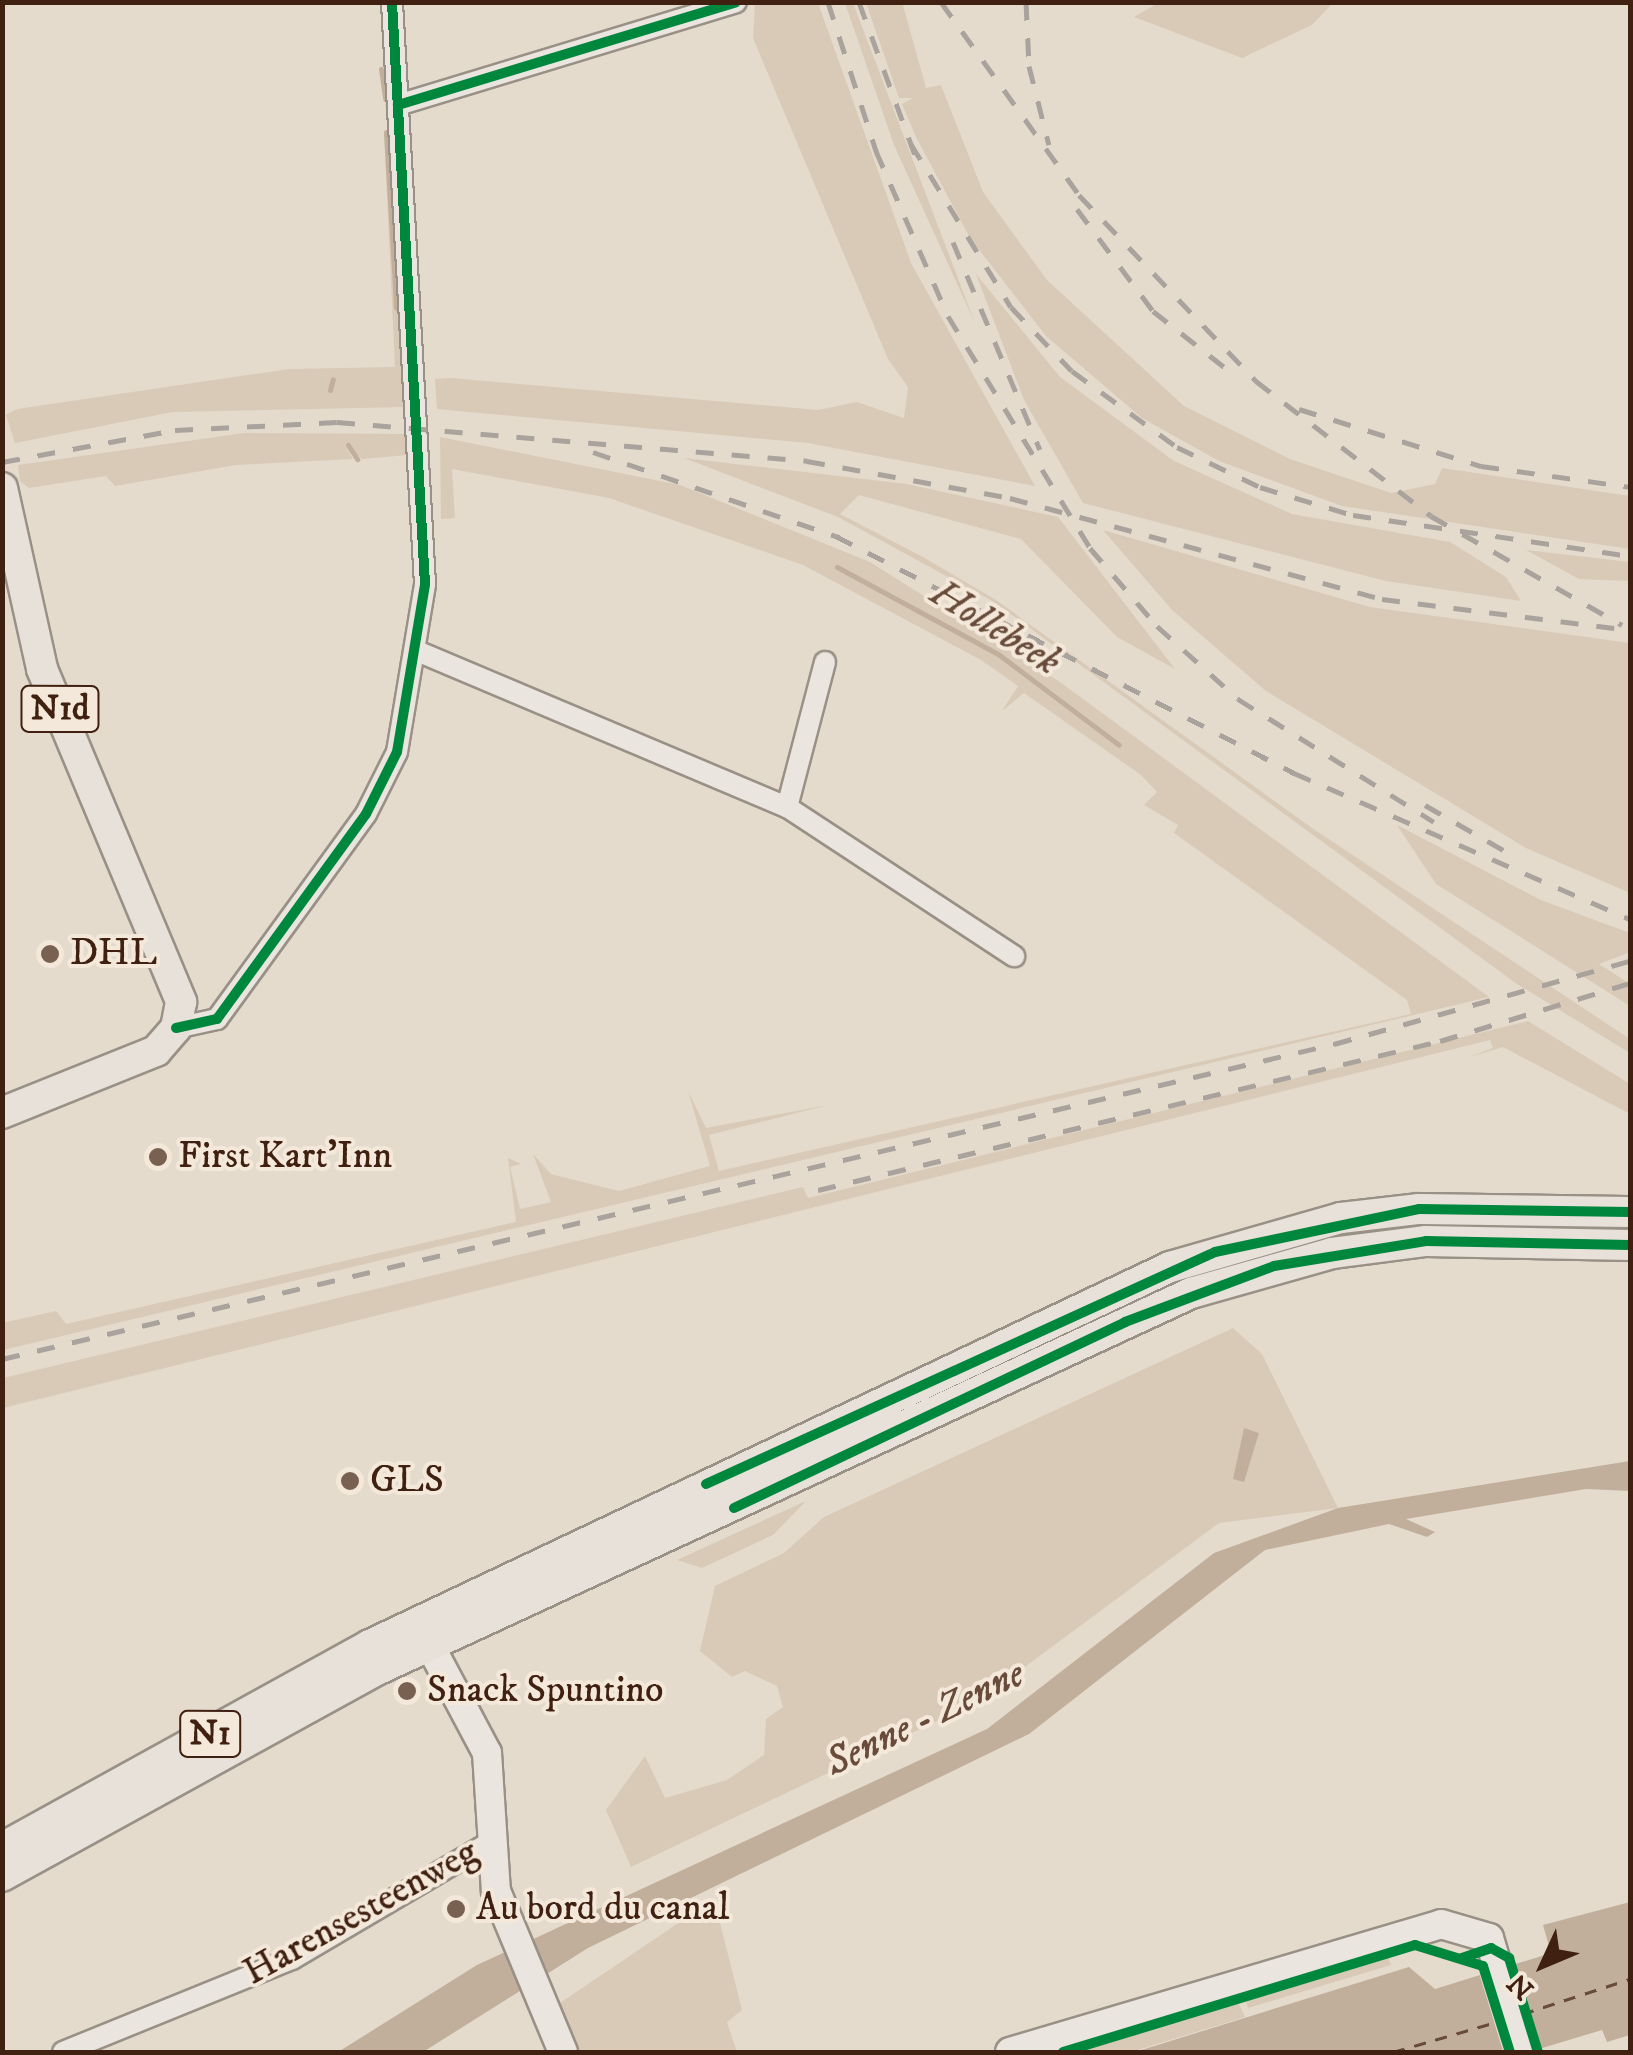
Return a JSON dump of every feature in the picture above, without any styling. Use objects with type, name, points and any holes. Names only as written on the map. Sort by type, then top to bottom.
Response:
[{"type":"main road","name":"N1d","points":[[4,502],[38,658],[181,993],[176,1028]]},
{"type":"main road","points":[[2,1113],[140,1060],[176,1028]]},
{"type":"main road","name":"N1","points":[[2,1848],[1170,1267],[1341,1218],[1419,1208],[1630,1212]]},
{"type":"main road","name":"N1","points":[[2,1876],[424,1635],[1236,1278],[1426,1240],[1630,1245]]},
{"type":"main road","points":[[424,1635],[487,1753],[492,1828],[510,1931],[563,2052]]},
{"type":"main road","points":[[1010,2052],[1432,1924],[1489,1938],[1523,2052]]},
{"type":"street","points":[[176,1028],[217,1020],[366,814],[397,752],[425,584],[392,2]]},
{"type":"street","points":[[398,105],[736,2]]},
{"type":"street","points":[[417,650],[787,807],[1014,956]]},
{"type":"street","points":[[787,807],[825,662]]},
{"type":"street","name":"Harensesteenweg","points":[[62,2052],[292,1959],[492,1828]]},
{"type":"shaded area","points":[[755,3],[818,3],[911,263],[1035,486],[808,443],[437,409],[435,379],[451,378],[818,410],[857,402],[904,418],[908,387],[888,359],[753,38]]},
{"type":"shaded area","points":[[845,3],[853,3],[975,323],[894,145]]},
{"type":"shaded area","points":[[866,3],[903,5],[926,88],[941,85],[983,192],[1047,280],[1184,406],[1290,459],[1391,493],[1435,484],[1442,468],[1630,496],[1630,549],[1342,506],[1219,461],[1142,418],[1046,336],[970,238],[916,137],[902,104],[913,98],[899,98]]},
{"type":"shaded area","points":[[1158,3],[1333,3],[1312,25],[1242,58],[1134,17]]},
{"type":"shaded area","points":[[384,132],[405,407],[173,412],[15,443],[6,415],[17,409],[289,369],[395,367]]},
{"type":"shaded area","points":[[976,274],[1060,377],[1174,461],[1292,514],[1450,542],[1506,577],[1521,601],[1386,581],[1083,503],[1024,400]]},
{"type":"shaded area","points":[[244,433],[408,434],[408,455],[362,459],[345,445],[353,459],[236,465],[115,486],[106,476],[29,488],[20,481],[18,465]]},
{"type":"shaded area","points":[[440,437],[680,485],[870,562],[1060,682],[1489,997],[3,1350],[2,1323],[56,1311],[66,1324],[516,1222],[508,1158],[521,1164],[510,1167],[520,1209],[551,1202],[533,1154],[551,1174],[619,1191],[710,1166],[688,1091],[706,1128],[828,1105],[709,1135],[719,1171],[1411,1014],[1407,1000],[1174,833],[1178,825],[1144,805],[1157,792],[1141,775],[1024,693],[1002,711],[1018,686],[981,660],[803,565],[609,498],[452,469],[455,518],[441,519]]},
{"type":"shaded area","points":[[684,458],[907,484],[1058,517],[1175,669],[1117,637],[1021,539],[859,495],[840,514],[996,600],[1312,828],[1630,1039],[1630,1053],[1517,984],[994,602],[838,517]]},
{"type":"shaded area","points":[[1103,530],[1370,607],[1630,643],[1630,893],[1526,848],[1266,691],[1172,610]]},
{"type":"shaded area","points":[[1526,550],[1630,562],[1630,581],[1579,579]]},
{"type":"shaded area","points":[[1397,825],[1541,900],[1630,933],[1630,952],[1599,964],[1630,984],[1630,1006],[1436,884]]},
{"type":"shaded area","points":[[1528,1021],[1630,1084],[1630,1114],[1503,1047],[1469,1057],[1493,1048],[1490,1040],[3,1408],[3,1378],[803,1187],[808,1198]]},
{"type":"shaded area","points":[[1233,1328],[1262,1354],[1338,1508],[1219,1523],[979,1701],[631,1867],[606,1810],[645,1756],[665,1798],[727,1780],[764,1755],[766,1719],[783,1707],[777,1686],[745,1671],[732,1677],[700,1651],[715,1586],[784,1553],[824,1517]]},
{"type":"shaded area","points":[[1244,1428],[1259,1433],[1244,1482],[1233,1479]]},
{"type":"shaded area","points":[[1630,1461],[1630,1491],[1586,1489],[1406,1519],[1435,1532],[1427,1537],[1389,1524],[1265,1550],[1029,1734],[588,1948],[423,2052],[338,2052],[477,1965],[987,1729],[1214,1553],[1338,1508]]},
{"type":"shaded area","points":[[806,1501],[773,1535],[702,1568],[677,1560]]},
{"type":"shaded area","points":[[714,1899],[742,2010],[727,2022],[737,2052],[577,2052],[557,2005]]},
{"type":"shaded area","points":[[1630,1902],[1630,2035],[1607,2042],[1602,2030],[1529,2052],[1135,2052],[1409,1967],[1435,1989],[1551,1953],[1543,1925]]},
{"type":"shaded area","points":[[1388,1956],[1391,1965],[1248,2008],[1246,2001]]},
{"type":"shaded area","points":[[1238,2002],[1245,2017],[1131,2052],[1074,2052]]},
{"type":"pier","points":[[1514,1964],[1541,2052],[1503,2052],[1480,1975]]},
{"type":"waterway","points":[[381,69],[385,99]]},
{"type":"waterway","points":[[386,132],[396,308]]},
{"type":"waterway","points":[[330,390],[333,379]]},
{"type":"waterway","points":[[348,445],[357,459]]},
{"type":"waterway","name":"Hollebeek","points":[[837,567],[998,654],[1119,745]]},
{"type":"ferry route","points":[[1522,2014],[1630,1979]]},
{"type":"ferry route","points":[[1393,2052],[1500,2021]]},
{"type":"railway","points":[[828,2],[876,151],[948,316],[1090,548],[1157,626],[1238,699],[1434,822]]},
{"type":"railway","points":[[859,2],[915,155]]},
{"type":"railway","points":[[941,2],[1079,195],[1256,381],[1431,516],[1622,625]]},
{"type":"railway","points":[[1026,2],[1029,66],[1049,145]]},
{"type":"railway","points":[[911,144],[1011,307],[1072,371],[1177,447],[1260,487],[1353,515],[1630,556]]},
{"type":"railway","points":[[1077,209],[1153,311],[1233,374]]},
{"type":"railway","points":[[953,242],[1040,450]]},
{"type":"railway","points":[[1299,409],[1481,466],[1630,487]]},
{"type":"railway","points":[[2,462],[175,430],[337,422],[807,461],[1010,498],[1382,599],[1630,630]]},
{"type":"railway","points":[[593,452],[836,536],[1294,773],[1630,919]]},
{"type":"railway","points":[[1425,805],[1512,855]]},
{"type":"railway","points":[[2,1359],[1334,1044],[1630,961]]},
{"type":"railway","points":[[818,1190],[1440,1041],[1630,983]]},
{"type":"cycle path","points":[[176,1028],[217,1019],[366,814],[397,752],[425,584],[392,2]]},
{"type":"cycle path","points":[[398,105],[736,2]]},
{"type":"cycle path","points":[[706,1484],[1215,1252],[1419,1209],[1630,1212]]},
{"type":"cycle path","points":[[734,1508],[1125,1322],[1274,1266],[1426,1241],[1630,1245]]},
{"type":"cycle path","points":[[1063,2052],[1415,1945],[1483,1966],[1510,2052]]},
{"type":"cycle path","points":[[1462,1958],[1491,1948],[1509,1958],[1538,2052]]},
{"type":"place","name":"DHL","points":[[50,954]]},
{"type":"place","name":"First Kart'Inn","points":[[158,1157]]},
{"type":"place","name":"GLS","points":[[350,1481]]},
{"type":"place","name":"Snack Spuntino","points":[[407,1691]]},
{"type":"place","name":"Au bord du canal","points":[[456,1909]]},
{"type":"water label","name":"Senne - Zenne","points":[[925,1719]]}]
